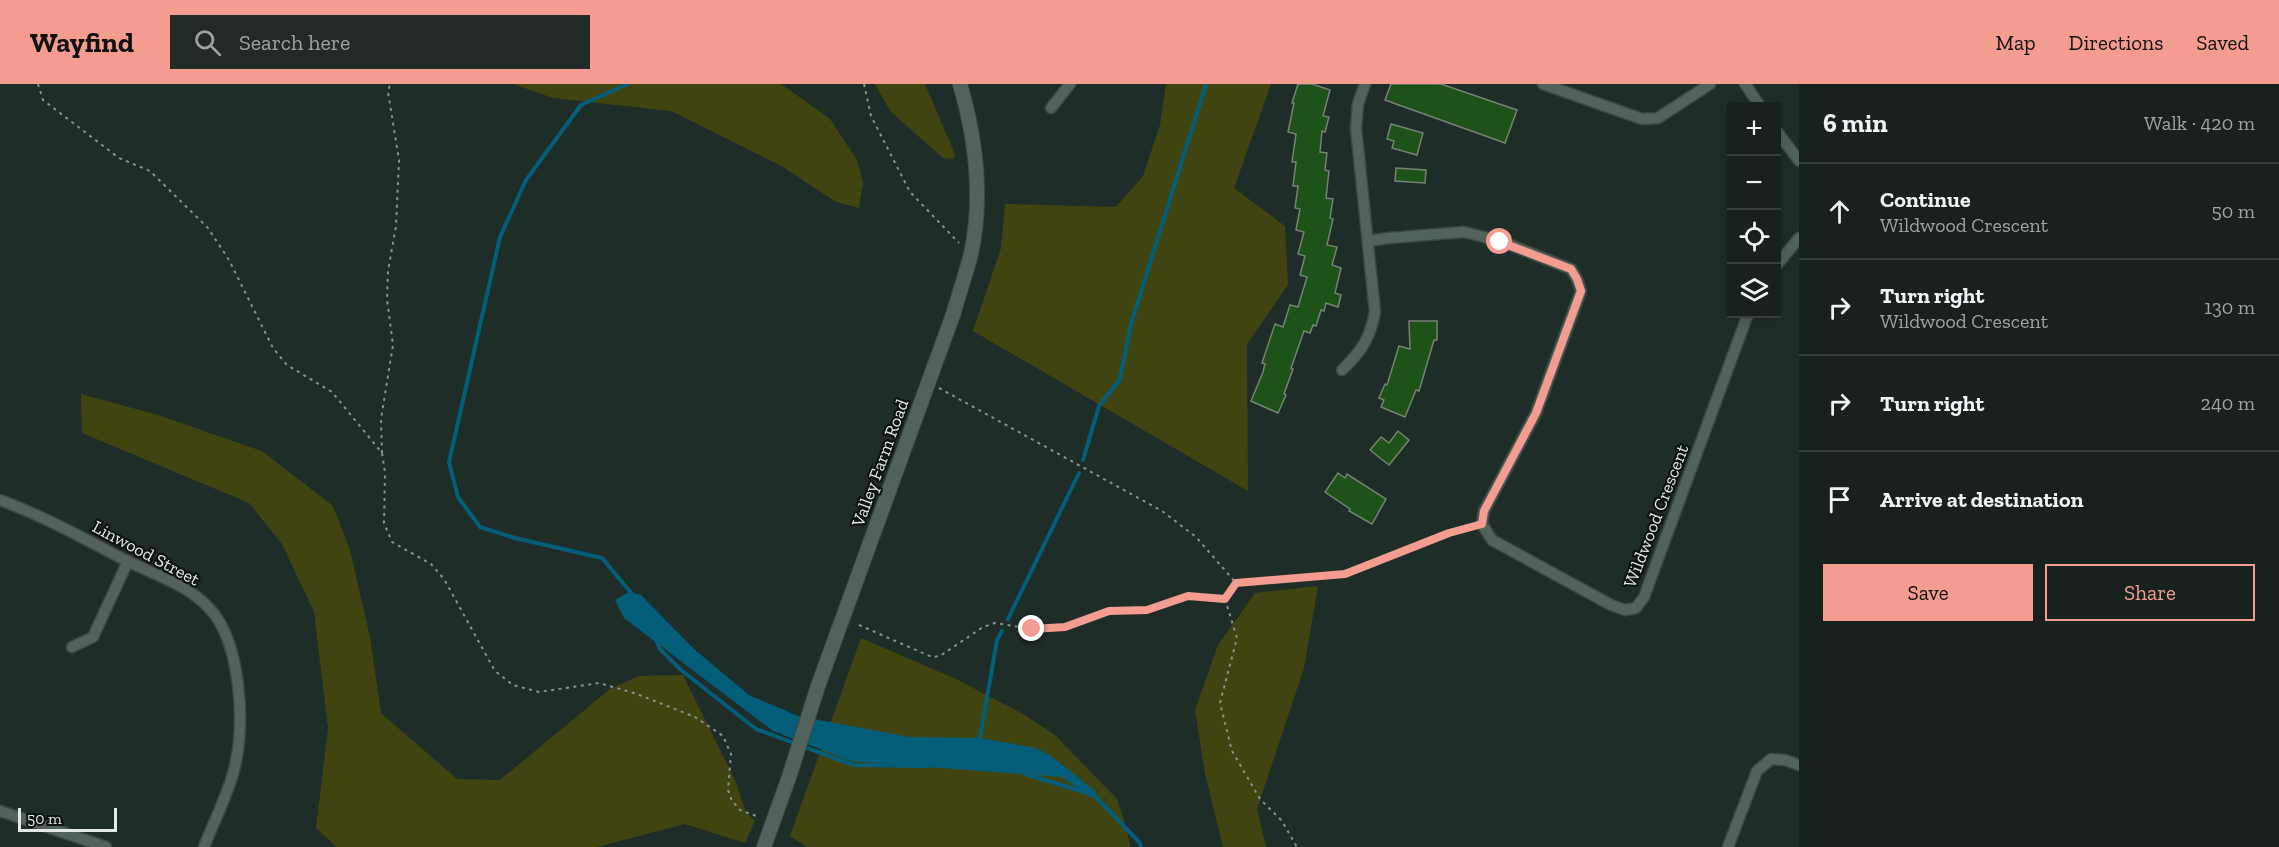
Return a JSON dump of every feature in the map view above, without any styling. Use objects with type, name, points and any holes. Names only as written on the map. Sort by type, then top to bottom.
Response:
[{"type":"street","name":"Valley Farm Road","points":[[764,847],[818,686],[954,312],[971,254],[977,172],[967,108],[960,84]]},
{"type":"street","points":[[1051,108],[1070,84]]},
{"type":"street","points":[[1342,370],[1356,356],[1370,334],[1375,312],[1356,128],[1358,104],[1365,84]]},
{"type":"street","points":[[1543,84],[1642,119],[1658,118],[1710,84]]},
{"type":"street","points":[[1745,84],[1757,102]]},
{"type":"street","points":[[1781,137],[1799,162]]},
{"type":"street","points":[[1368,241],[1389,237],[1464,232],[1500,242],[1571,269],[1577,279],[1581,291],[1536,413],[1484,511],[1482,524]]},
{"type":"street","points":[[1778,264],[1799,238]]},
{"type":"street","name":"Wildwood Crescent","points":[[1482,524],[1492,540],[1611,605],[1625,610],[1636,608],[1647,589],[1747,318]]},
{"type":"street","name":"Linwood Street","points":[[0,500],[32,512],[186,590],[210,608],[226,632],[235,662],[241,735],[235,768],[204,847]]},
{"type":"street","points":[[72,647],[93,637],[128,561]]},
{"type":"street","points":[[1728,847],[1757,771],[1771,759],[1785,760],[1799,765]]},
{"type":"street","points":[[0,811],[106,847]]},
{"type":"path","points":[[38,84],[44,100],[119,158],[150,171],[208,228],[229,260],[273,348],[287,365],[332,392],[382,453]]},
{"type":"path","points":[[390,84],[388,92],[399,160],[396,226],[388,271],[387,299],[393,345],[381,419],[385,473],[384,523],[392,542],[431,564],[444,579],[495,671],[513,685],[539,692],[599,683],[637,694],[695,717],[723,736],[731,754],[728,790],[732,801],[740,810],[773,823]]},
{"type":"path","points":[[864,84],[871,116],[910,192],[971,254]]},
{"type":"path","points":[[928,383],[1162,511],[1196,537],[1236,583]]},
{"type":"path","points":[[1236,583],[1345,574],[1449,533],[1482,524]]},
{"type":"path","points":[[1225,599],[1236,583]]},
{"type":"path","points":[[859,625],[932,657],[940,656],[983,627],[995,623],[1032,629],[1065,627],[1109,611],[1147,610],[1188,596],[1225,599]]},
{"type":"path","points":[[1225,599],[1237,638],[1220,703],[1232,751],[1260,799],[1282,821],[1297,847]]},
{"type":"green space","points":[[513,84],[781,84],[830,119],[857,160],[863,182],[859,208],[836,202],[783,167],[671,111],[553,98]]},
{"type":"green space","points":[[875,84],[925,84],[955,154],[954,159],[943,158],[891,112]]},
{"type":"green space","points":[[1166,84],[1271,84],[1234,188],[1285,226],[1288,285],[1247,344],[1248,491],[973,331],[1001,248],[1005,204],[1116,207],[1143,176],[1160,125]]},
{"type":"green space","points":[[81,394],[158,415],[262,451],[333,506],[350,550],[370,637],[381,713],[457,779],[500,780],[610,689],[639,676],[683,675],[735,780],[746,812],[755,821],[745,843],[685,824],[597,847],[337,847],[316,828],[328,728],[314,612],[282,544],[249,503],[82,433]]},
{"type":"green space","points":[[1318,586],[1304,668],[1257,809],[1266,847],[1223,847],[1205,773],[1195,710],[1218,645],[1255,593]]},
{"type":"green space","points":[[861,638],[956,679],[1023,714],[1055,735],[1117,799],[1130,847],[807,847],[790,836]]},
{"type":"water","points":[[629,592],[641,595],[694,649],[749,695],[798,716],[909,737],[980,738],[1036,748],[1054,758],[1096,792],[1090,797],[1062,777],[851,761],[773,731],[624,618],[615,600]]},
{"type":"building","points":[[1298,84],[1312,84],[1330,90],[1323,116],[1329,117],[1325,132],[1322,131],[1320,152],[1327,153],[1325,170],[1329,171],[1326,198],[1333,199],[1330,218],[1333,219],[1327,245],[1337,247],[1332,265],[1341,268],[1335,293],[1341,295],[1338,307],[1326,303],[1316,326],[1313,325],[1310,333],[1304,331],[1291,368],[1293,369],[1284,394],[1286,395],[1278,413],[1251,401],[1263,372],[1265,364],[1262,363],[1275,324],[1283,327],[1290,305],[1298,307],[1307,277],[1300,275],[1305,256],[1298,254],[1304,232],[1296,230],[1300,209],[1295,208],[1298,186],[1293,186],[1296,162],[1292,162],[1296,134],[1288,132],[1294,103],[1292,103]]},
{"type":"building","points":[[1391,84],[1441,84],[1517,110],[1505,143],[1385,100]]},
{"type":"building","points":[[1391,124],[1423,133],[1417,155],[1392,148],[1394,141],[1387,139]]},
{"type":"building","points":[[1396,168],[1426,170],[1425,183],[1395,181]]},
{"type":"building","points":[[1409,321],[1437,321],[1437,340],[1434,340],[1419,391],[1416,390],[1405,417],[1381,407],[1384,400],[1379,398],[1385,384],[1387,385],[1399,346],[1410,349]]},
{"type":"building","points":[[1398,431],[1409,440],[1389,465],[1370,450],[1381,437],[1389,443]]},
{"type":"building","points":[[1338,473],[1345,478],[1347,474],[1386,499],[1372,524],[1349,511],[1350,509],[1325,492]]},
{"type":"waterway","points":[[627,84],[581,105],[526,180],[500,237],[449,462],[458,497],[480,527],[515,538],[602,558],[632,594]]},
{"type":"waterway","points":[[1083,460],[1099,406],[1120,379],[1131,324],[1206,84]]},
{"type":"waterway","points":[[1008,619],[1079,473]]},
{"type":"waterway","points":[[980,738],[997,640],[1002,631]]},
{"type":"waterway","points":[[655,638],[660,649],[681,670],[756,729],[853,765],[929,766]]},
{"type":"waterway","points":[[1025,774],[1094,795],[1140,843],[1141,847]]},
{"type":"route","points":[[1032,629],[1065,627],[1109,611],[1147,610],[1188,596],[1213,596],[1225,599],[1236,583],[1345,574],[1449,533],[1482,524],[1484,511],[1536,413],[1581,291],[1571,269],[1500,242]]}]
